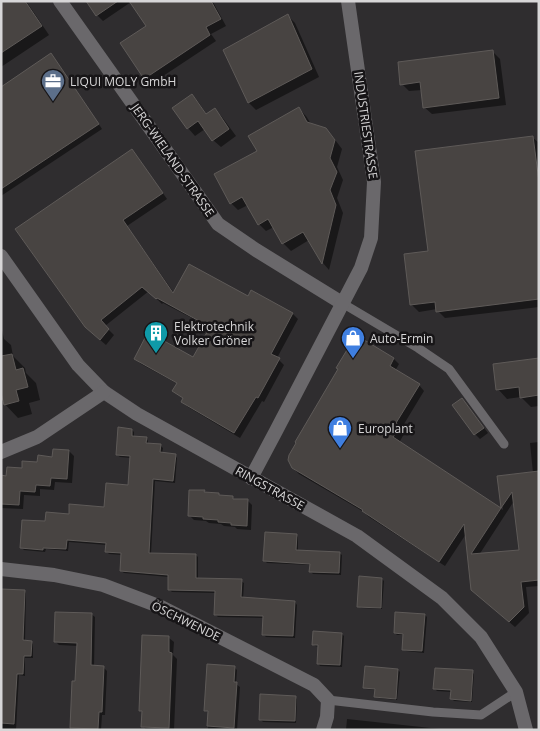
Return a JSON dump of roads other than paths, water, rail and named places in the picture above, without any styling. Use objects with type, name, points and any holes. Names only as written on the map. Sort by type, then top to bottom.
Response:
[{"type":"street","name":"JERG-WIELAND-STRASSE","points":[[60,1],[218,224],[256,250],[342,303]]},
{"type":"street","name":"INDUSTRIESTRASSE","points":[[251,478],[360,268],[371,238],[374,182],[348,1]]},
{"type":"street","name":"RINGSTRASSE","points":[[1,256],[78,365],[104,392],[137,414],[357,536],[442,598],[481,637],[516,692],[526,730]]},
{"type":"street","points":[[1,452],[37,437],[104,392]]},
{"type":"street","name":"ÖSCHWENDE","points":[[1,569],[54,575],[103,585],[161,606],[314,685],[328,700]]},
{"type":"street","points":[[323,730],[328,717],[328,700]]},
{"type":"lane","points":[[342,303],[418,348],[449,369],[504,444]]},
{"type":"lane","points":[[328,700],[433,712],[481,715],[516,692]]},
{"type":"place","name":"LIQUI MOLY GmbH","points":[[53,102]]},
{"type":"place","name":"Elektrotechnik Volker Gröner","points":[[156,354]]},
{"type":"place","name":"Auto-Ermin","points":[[353,359]]},
{"type":"place","name":"Europlant","points":[[340,449]]}]
